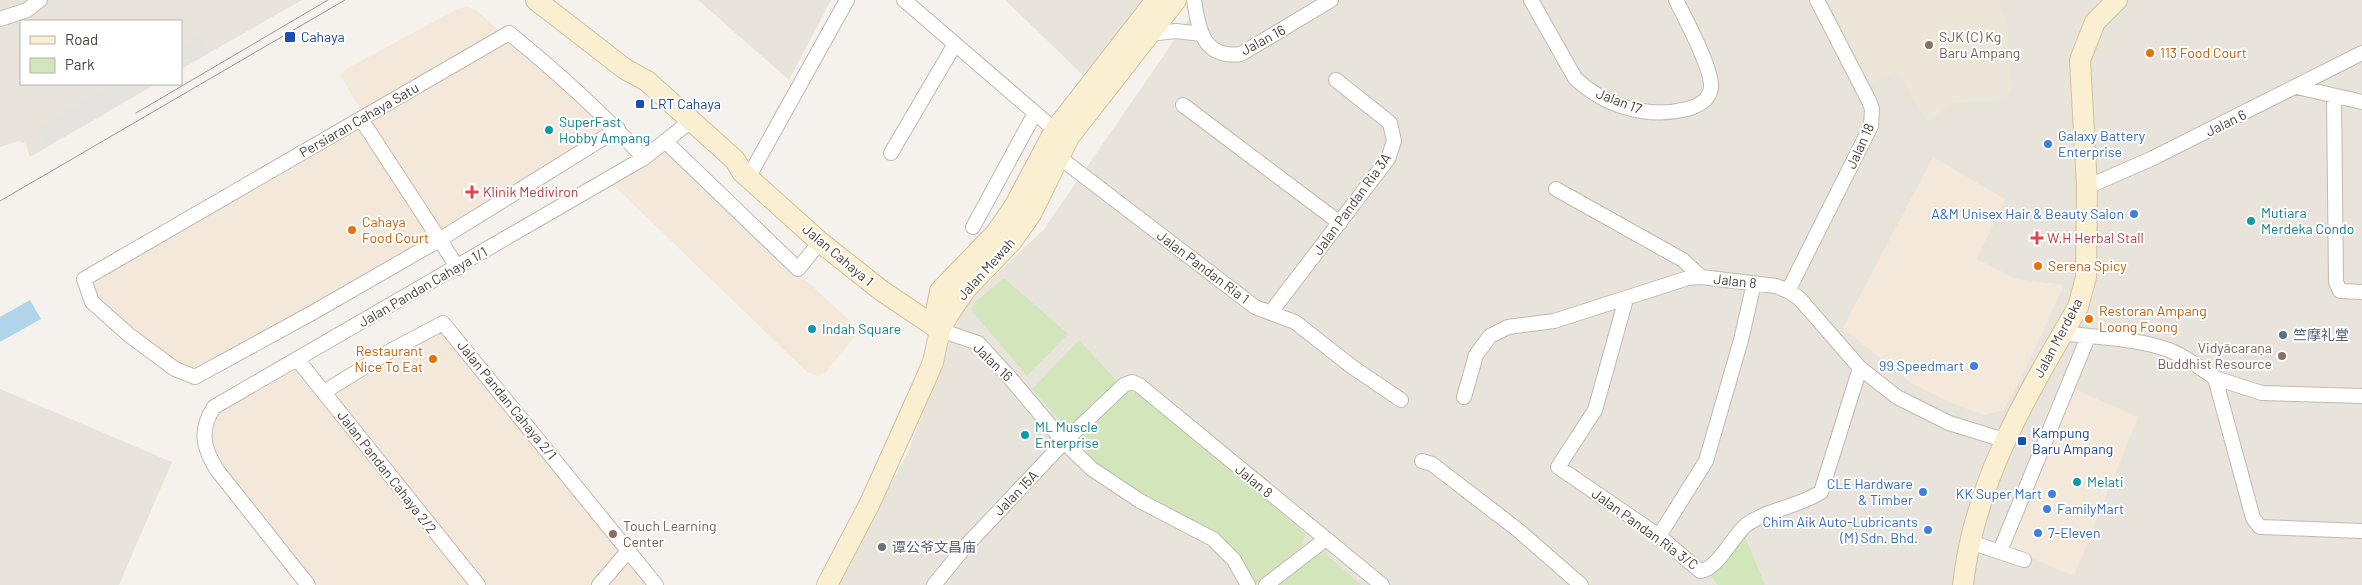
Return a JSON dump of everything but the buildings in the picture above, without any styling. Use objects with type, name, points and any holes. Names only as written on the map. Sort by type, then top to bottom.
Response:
[{"type":"street","points":[[0,19],[27,10],[40,0]]},
{"type":"street","name":"Jalan Cahaya 1","points":[[536,0],[625,69],[647,81],[688,124],[735,160],[745,175],[820,242],[888,297],[940,330]]},
{"type":"street","points":[[745,175],[847,0]]},
{"type":"street","points":[[904,0],[1055,130]]},
{"type":"street","name":"Jalan Mewah","points":[[940,330],[936,312],[940,290],[996,234],[1014,206],[1055,130],[1156,0]]},
{"type":"street","name":"Jalan Mewah","points":[[940,330],[966,289],[1012,241],[1032,214],[1069,137],[1176,0]]},
{"type":"street","name":"Jalan 16","points":[[1194,0],[1202,34],[1208,45],[1216,52],[1228,55],[1241,54],[1331,0]]},
{"type":"street","name":"Jalan 17","points":[[1531,0],[1575,78],[1584,86],[1622,106],[1655,113],[1671,113],[1696,106],[1708,97],[1711,89],[1708,73],[1676,0]]},
{"type":"street","name":"Jalan 18","points":[[1788,291],[1871,126],[1872,117],[1869,101],[1817,0]]},
{"type":"street","name":"Jalan Merdeka","points":[[1961,584],[1970,542],[2004,440],[2078,307],[2086,277],[2087,187],[2080,60],[2095,22],[2116,0]]},
{"type":"street","points":[[1149,34],[1176,31],[1202,34]]},
{"type":"street","name":"Persiaran Cahaya Satu","points":[[439,240],[312,314],[195,377],[175,369],[123,330],[92,302],[84,279],[509,33],[567,80],[618,129],[644,158]]},
{"type":"street","points":[[892,153],[955,44]]},
{"type":"street","name":"Jalan 6","points":[[2087,187],[2151,159],[2362,53]]},
{"type":"street","name":"Jalan Pandan Ria 3A","points":[[1271,312],[1388,159],[1394,141],[1390,123],[1336,80]]},
{"type":"street","points":[[2297,87],[2362,102]]},
{"type":"street","points":[[2334,96],[2336,282],[2340,291],[2362,292]]},
{"type":"street","points":[[1183,105],[1340,223]]},
{"type":"street","points":[[973,227],[1035,113]]},
{"type":"street","points":[[361,119],[458,268]]},
{"type":"street","name":"Jalan Pandan Cahaya 1/1","points":[[308,585],[217,470],[208,454],[204,439],[205,420],[214,407],[237,392],[458,268],[644,158],[688,124]]},
{"type":"street","points":[[439,240],[618,129]]},
{"type":"street","points":[[665,141],[798,269],[820,242]]},
{"type":"street","name":"Jalan Pandan Ria 1","points":[[1060,157],[1255,307],[1295,322],[1351,366],[1401,400]]},
{"type":"street","points":[[1556,189],[1682,260],[1701,277]]},
{"type":"street","name":"Jalan 8","points":[[1464,397],[1476,354],[1490,336],[1508,327],[1554,321],[1626,299],[1675,280],[1701,277],[1754,283],[1788,291],[1799,298],[1860,368],[1897,397],[1948,423],[2004,440]]},
{"type":"street","points":[[1659,536],[1706,461],[1742,340],[1754,283]]},
{"type":"street","points":[[888,297],[914,301],[927,299],[940,290]]},
{"type":"street","name":"Jalan Pandan Ria 3/C","points":[[1626,299],[1595,410],[1558,467],[1659,536],[1700,571],[1705,571],[1745,526],[1755,520],[1812,499],[1821,492],[1860,368]]},
{"type":"street","name":"Jalan Pandan Cahaya 2/1","points":[[324,392],[390,351],[443,323],[656,585]]},
{"type":"street","points":[[827,585],[870,504],[934,362],[940,330]]},
{"type":"street","name":"Jalan 16","points":[[940,330],[978,343],[1064,442],[1092,469],[1140,501],[1213,539],[1234,560],[1248,585]]},
{"type":"street","points":[[2063,333],[2139,342],[2169,350],[2196,364],[2215,378],[2262,393],[2362,396]]},
{"type":"street","points":[[2000,551],[2088,337]]},
{"type":"street","name":"Jalan Pandan Cahaya 2/2","points":[[297,359],[478,585]]},
{"type":"street","points":[[2215,378],[2253,518],[2260,527],[2362,531]]},
{"type":"street","name":"Jalan 8","points":[[1124,385],[1132,382],[1139,385],[1382,585]]},
{"type":"street","name":"Jalan 15A","points":[[934,585],[964,548],[1064,442],[1124,385]]},
{"type":"street","points":[[1422,461],[1432,464],[1518,530],[1580,585]]},
{"type":"street","points":[[1266,585],[1326,540]]},
{"type":"street","points":[[1970,542],[2024,560]]},
{"type":"street","points":[[599,585],[629,550]]},
{"type":"shaded area","points":[[0,0],[302,0],[182,68],[182,20],[20,20],[20,85],[154,85],[30,157],[26,144],[19,141],[0,147]]},
{"type":"shaded area","points":[[698,0],[831,0],[789,80]]},
{"type":"shaded area","points":[[1005,0],[1147,0],[1084,76]]},
{"type":"shaded area","points":[[1202,0],[2362,0],[2362,585],[836,585],[908,452],[964,305],[1044,229]]},
{"type":"shaded area","name":"SJK (C) Kg Baru Ampang","points":[[1827,0],[1998,0],[2006,18],[2012,89],[2005,100],[1952,103],[1928,122],[1896,71],[1872,83]]},
{"type":"shaded area","points":[[468,7],[476,10],[609,127],[354,283],[195,371],[177,365],[128,329],[96,298],[91,282],[368,122],[340,75],[346,69],[457,9]]},
{"type":"shaded area","points":[[199,36],[208,52],[182,66],[182,45]]},
{"type":"shaded area","points":[[113,85],[150,85],[46,145],[37,128]]},
{"type":"shaded area","points":[[663,149],[860,330],[826,372],[818,376],[808,373],[610,182]]},
{"type":"shaded area","points":[[1933,157],[2005,199],[1977,259],[2016,279],[2064,285],[2021,379],[2003,410],[1984,415],[1949,402],[1911,383],[1843,328]]},
{"type":"shaded area","points":[[441,328],[647,585],[317,585],[213,453],[210,439],[210,420],[217,411],[295,366],[323,400]]},
{"type":"shaded area","name":"Melati","points":[[2072,388],[2138,417],[2074,576],[2007,548]]},
{"type":"shaded area","points":[[0,389],[172,462],[119,585],[0,585]]},
{"type":"green space","points":[[1004,278],[1068,334],[1027,376],[972,311],[974,303]]},
{"type":"green space","points":[[1079,340],[1118,382],[1068,430],[1032,389]]},
{"type":"green space","points":[[1125,390],[1143,395],[1305,533],[1303,545],[1256,584],[1236,550],[1133,490],[1090,459],[1083,444],[1082,434]]},
{"type":"green space","points":[[1743,532],[1765,585],[1718,585],[1710,575]]},
{"type":"green space","points":[[1321,549],[1361,585],[1276,585]]},
{"type":"water","points":[[30,300],[41,319],[0,342],[0,317]]},
{"type":"tram line","points":[[136,113],[328,0]]},
{"type":"tram line","points":[[0,201],[345,0]]},
{"type":"place","name":"Cahaya","points":[[290,37]]},
{"type":"place","name":"SJK (C) Kg Baru Ampang","points":[[1929,45]]},
{"type":"place","name":"113 Food Court","points":[[2150,53]]},
{"type":"place","name":"LRT Cahaya","points":[[640,104]]},
{"type":"place","name":"SuperFast Hobby Ampang","points":[[549,130]]},
{"type":"place","name":"Galaxy Battery Enterprise","points":[[2048,144]]},
{"type":"place","name":"Klinik Mediviron","points":[[472,192]]},
{"type":"place","name":"A&M Unisex Hair & Beauty Salon","points":[[2134,214]]},
{"type":"place","name":"Mutiara Merdeka Condo","points":[[2251,221]]},
{"type":"place","name":"Cahaya Food Court","points":[[352,230]]},
{"type":"place","name":"W.H Herbal Stall","points":[[2037,238]]},
{"type":"place","name":"Serena Spicy","points":[[2038,266]]},
{"type":"place","name":"Restoran Ampang Loong Foong","points":[[2089,319]]},
{"type":"place","name":"Indah Square","points":[[812,329]]},
{"type":"place","name":"竺摩礼堂","points":[[2283,335]]},
{"type":"place","name":"Vidyācaraṇa Buddhist Resource","points":[[2282,356]]},
{"type":"place","name":"Restaurant Nice To Eat","points":[[433,359]]},
{"type":"place","name":"99 Speedmart","points":[[1974,366]]},
{"type":"place","name":"ML Muscle Enterprise","points":[[1025,435]]},
{"type":"place","name":"Kampung Baru Ampang","points":[[2022,441]]},
{"type":"place","name":"Melati","points":[[2077,482]]},
{"type":"place","name":"CLE Hardware & Timber","points":[[1923,492]]},
{"type":"place","name":"KK Super Mart","points":[[2052,494]]},
{"type":"place","name":"FamilyMart","points":[[2047,509]]},
{"type":"place","name":"Chim Aik Auto-Lubricants (M) Sdn. Bhd.","points":[[1928,530]]},
{"type":"place","name":"7-Eleven","points":[[2038,533]]},
{"type":"place","name":"Touch Learning Center","points":[[613,534]]},
{"type":"place","name":"谭公爷文昌庙","points":[[882,547]]}]
